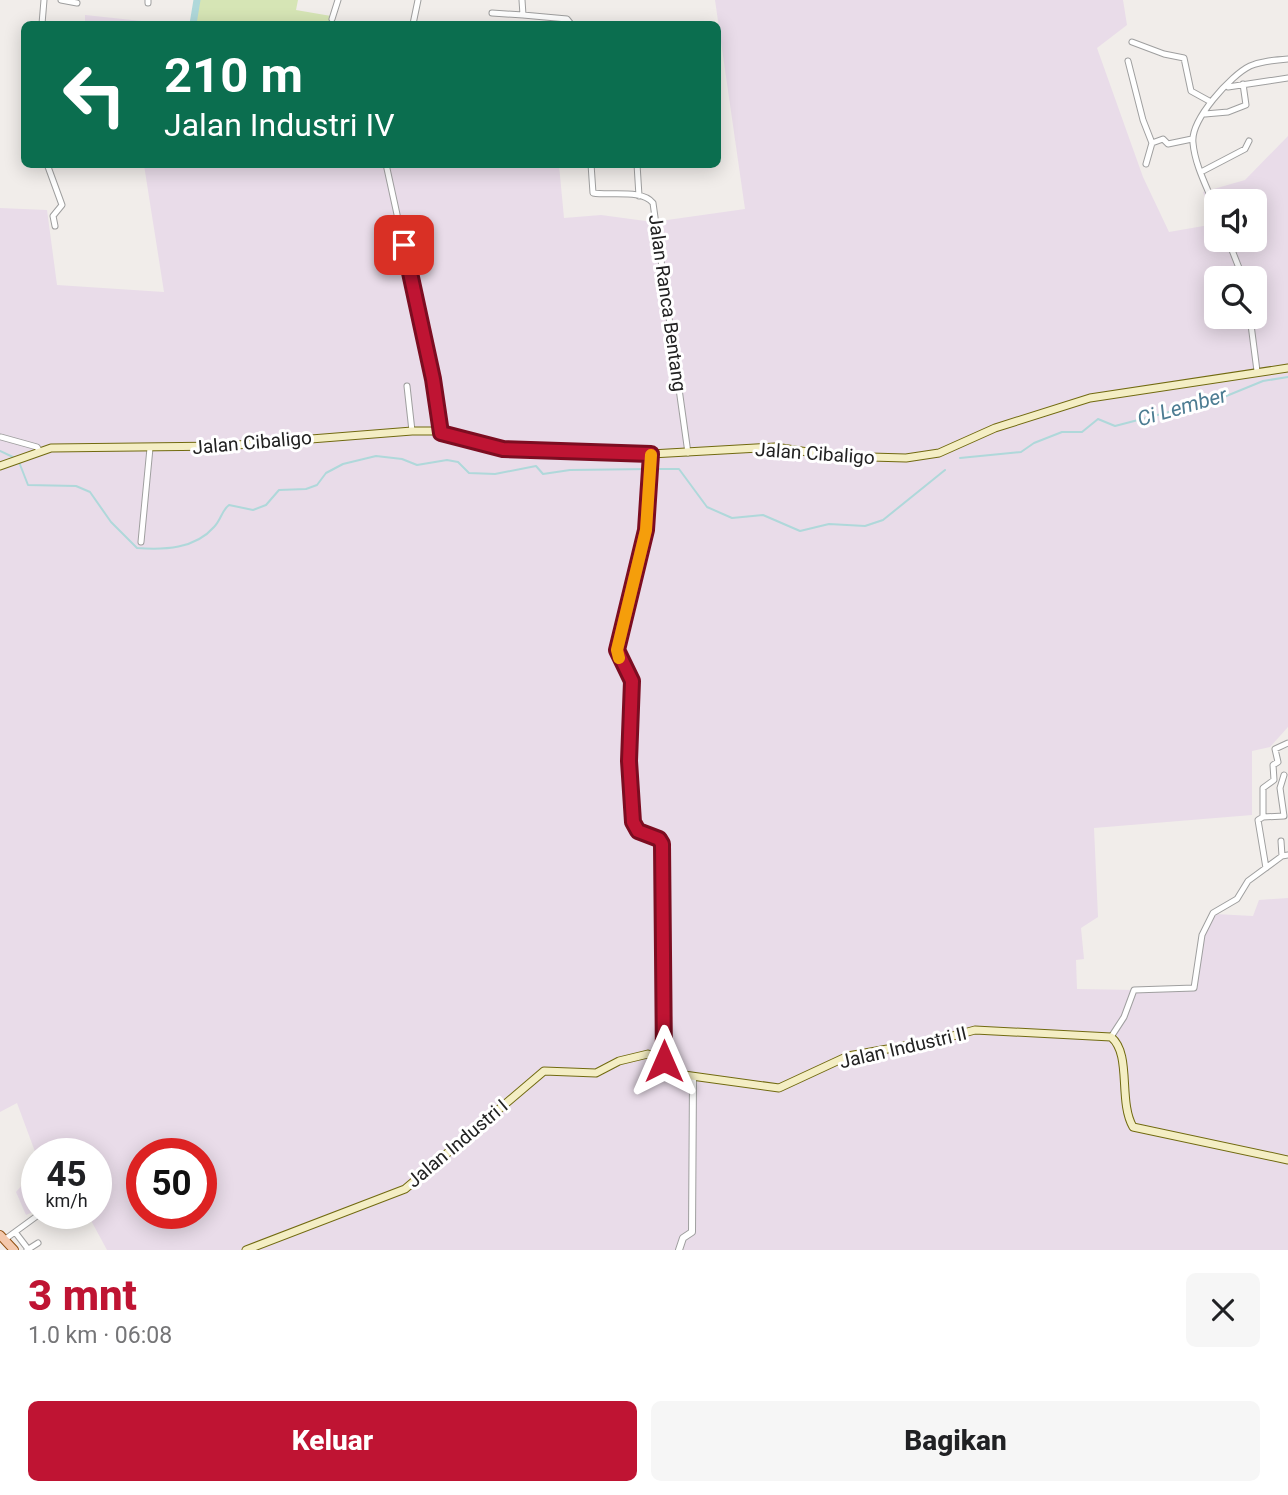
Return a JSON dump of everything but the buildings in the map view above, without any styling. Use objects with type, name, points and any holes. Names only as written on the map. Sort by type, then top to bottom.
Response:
[{"type":"main road","name":"Jalan Cibaligo","points":[[0,466],[39,450],[224,446],[331,435],[412,431],[441,433],[503,449],[651,454],[775,447],[848,456],[923,456],[939,453],[995,428],[1090,398],[1288,368]]},
{"type":"main road","points":[[651,454],[639,568],[617,650],[632,681],[629,761],[633,822],[638,831],[659,839],[662,844],[664,1061]]},
{"type":"main road","name":"Jalan Industri II","points":[[664,1061],[677,1074],[693,1078],[779,1088],[848,1056],[938,1040],[975,1030],[1111,1037]]},
{"type":"main road","points":[[1111,1037],[1122,1055],[1126,1111],[1133,1127],[1288,1160]]},
{"type":"main road","name":"Jalan Industri I","points":[[246,1250],[405,1189],[544,1071],[596,1073],[619,1061],[648,1054],[664,1061]]},
{"type":"main road","points":[[2,1237],[14,1250]]},
{"type":"street","points":[[42,21],[44,0]]},
{"type":"street","points":[[61,0],[77,3]]},
{"type":"street","points":[[332,19],[338,0]]},
{"type":"street","points":[[414,21],[418,0]]},
{"type":"street","points":[[522,0],[523,15]]},
{"type":"street","points":[[492,13],[569,21]]},
{"type":"street","points":[[1132,42],[1157,52],[1184,58],[1191,90],[1211,102]]},
{"type":"street","points":[[1208,189],[1192,139],[1211,102],[1243,71],[1260,62],[1288,59]]},
{"type":"street","points":[[1128,61],[1143,120],[1152,143],[1146,164]]},
{"type":"street","points":[[1205,114],[1228,112],[1247,105],[1243,71]]},
{"type":"street","points":[[1225,88],[1288,78]]},
{"type":"street","points":[[1152,143],[1163,139],[1168,145],[1192,139]]},
{"type":"street","points":[[1201,172],[1245,149],[1250,144],[1249,141]]},
{"type":"street","points":[[49,168],[62,205],[53,216],[55,226]]},
{"type":"street","points":[[387,168],[433,379],[441,433]]},
{"type":"street","name":"Jalan Ranca Bentang","points":[[590,168],[593,193],[639,196],[652,200],[658,227],[688,453]]},
{"type":"street","points":[[637,168],[639,196]]},
{"type":"street","points":[[1251,329],[1256,371]]},
{"type":"street","points":[[407,386],[412,431]]},
{"type":"street","points":[[1,437],[37,447],[39,450]]},
{"type":"street","points":[[141,542],[150,447]]},
{"type":"street","points":[[1263,817],[1263,788],[1273,782],[1273,765],[1278,762],[1274,750],[1288,743]]},
{"type":"street","points":[[1266,868],[1258,820],[1263,817],[1284,816],[1280,788],[1284,775]]},
{"type":"street","points":[[1280,788],[1288,788]]},
{"type":"street","points":[[1111,1037],[1124,1017],[1134,990],[1194,988],[1205,926],[1215,910],[1242,893],[1248,881],[1285,856],[1281,841]]},
{"type":"street","points":[[679,1250],[682,1238],[692,1232],[693,1078]]},
{"type":"street","points":[[2,1237],[21,1228]]},
{"type":"street","points":[[15,1232],[28,1250],[38,1243]]},
{"type":"shaded area","points":[[715,0],[1123,0],[1127,25],[1097,48],[1143,177],[1169,232],[1204,226],[1204,252],[1267,252],[1267,189],[1214,189],[1245,180],[1288,136],[1288,727],[1270,747],[1252,751],[1252,815],[1094,828],[1098,917],[1081,928],[1084,959],[1076,960],[1077,989],[1196,991],[1204,936],[1215,914],[1253,916],[1259,900],[1288,898],[1288,1250],[107,1250],[96,1229],[112,1229],[112,1138],[30,1138],[17,1103],[0,1112],[0,208],[47,210],[57,285],[164,292],[144,168],[559,168],[564,218],[601,215],[653,222],[745,209],[721,42],[721,21],[718,21]]},
{"type":"shaded area","points":[[85,15],[142,21],[85,21]]},
{"type":"shaded area","points":[[21,1186],[21,1204],[16,1192]]},
{"type":"green space","points":[[199,0],[298,0],[296,10],[331,16],[331,21],[196,21]]},
{"type":"waterway","points":[[194,21],[197,0]]},
{"type":"waterway","name":"Ci Lember","points":[[960,458],[1021,452],[1034,443],[1062,432],[1082,432],[1098,419],[1115,426],[1219,399],[1263,381],[1288,377]]},
{"type":"waterway","name":"Ci Lember","points":[[0,451],[15,458]]},
{"type":"waterway","name":"Ci Lember","points":[[19,462],[28,485],[76,486],[90,492],[111,522],[137,548],[147,549],[168,548],[198,540],[214,527],[229,505],[253,510],[266,505],[279,490],[306,489],[317,485],[326,473],[343,464],[376,456],[402,459],[417,465],[447,460],[458,462],[469,473],[495,474],[536,466],[543,474],[570,470],[649,469]]},
{"type":"waterway","name":"Ci Lember","points":[[654,469],[679,469],[707,507],[732,518],[763,515],[800,531],[829,524],[865,526],[883,520],[945,470]]},
{"type":"slow traffic","points":[[619,658],[617,650],[639,568],[646,530],[651,455]]},
{"type":"route","points":[[404,245],[433,379],[441,433],[503,449],[651,454],[646,530],[639,568],[617,650],[632,681],[629,761],[633,822],[638,831],[659,839],[662,844],[664,1061]]}]
